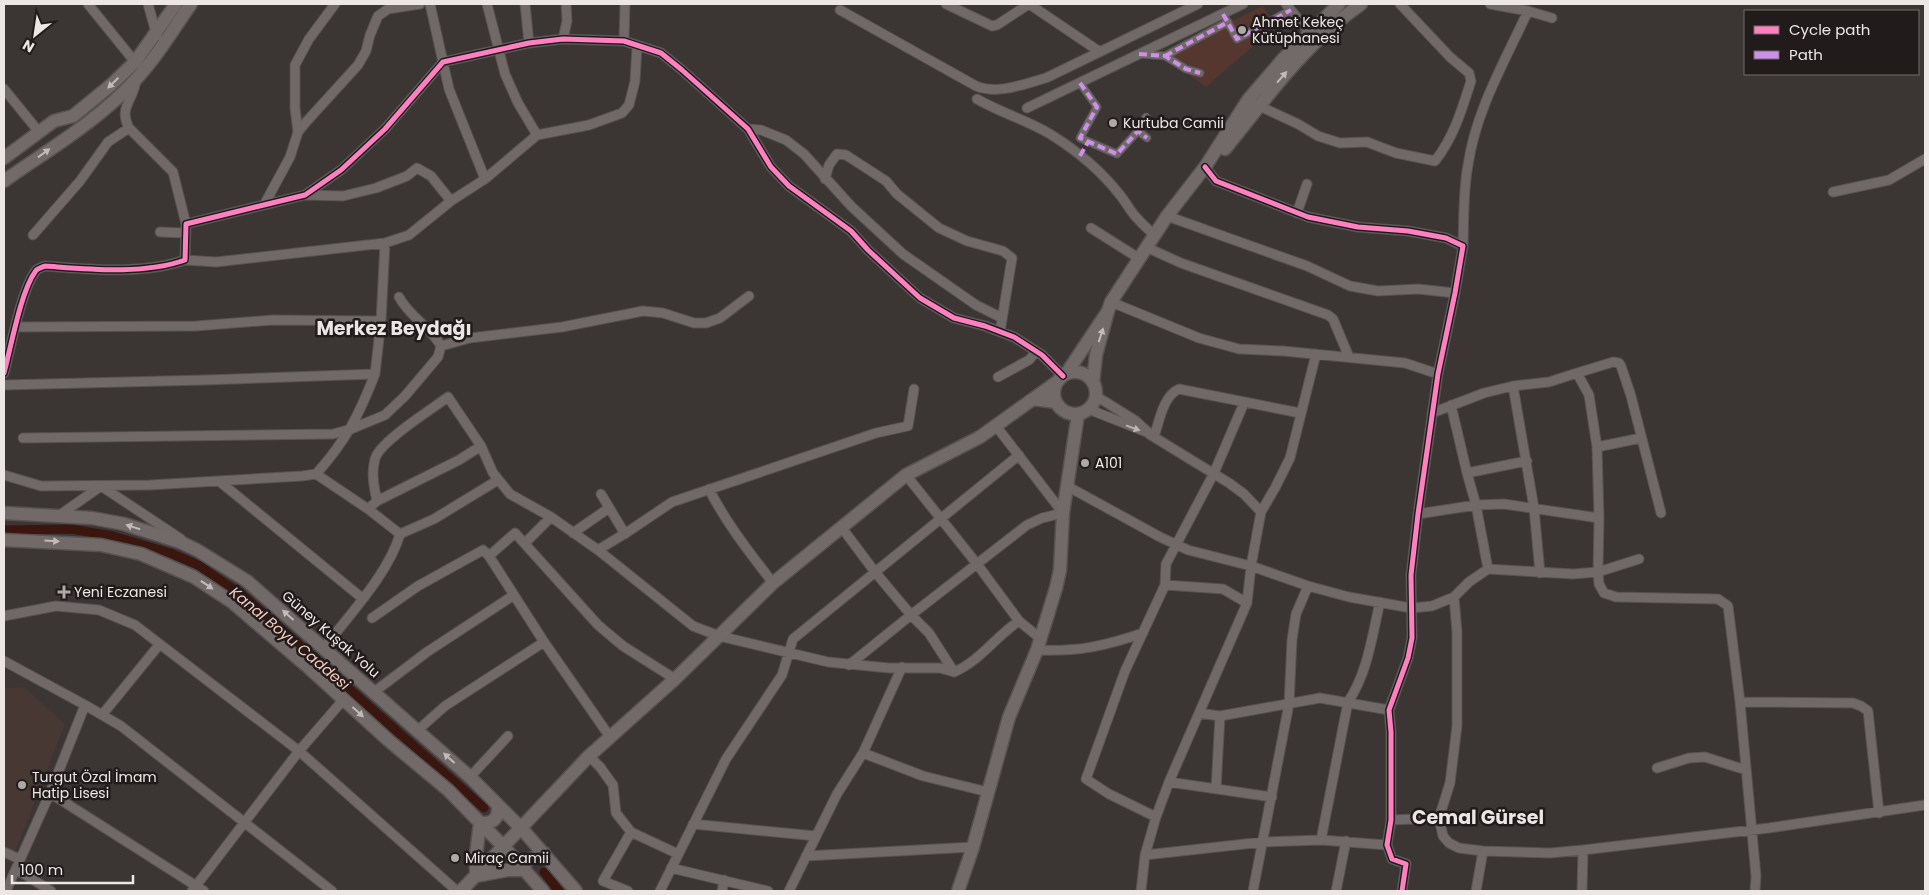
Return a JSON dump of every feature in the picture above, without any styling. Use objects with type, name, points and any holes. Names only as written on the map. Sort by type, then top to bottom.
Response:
[{"type":"main road","points":[[4,158],[54,121],[73,116],[112,86],[135,62],[176,4]]},
{"type":"main road","points":[[4,180],[95,116],[136,80],[162,48],[172,30],[191,4]]},
{"type":"main road","points":[[1313,37],[1339,4]]},
{"type":"main road","points":[[1083,412],[1065,412],[1059,407],[1054,394],[1062,377],[1148,248],[1167,216],[1254,103],[1284,58],[1361,4]]},
{"type":"main road","points":[[958,891],[973,847],[1009,718],[1039,645],[1051,609],[1060,570],[1063,513],[1068,486],[1083,412],[1094,402],[1096,396],[1093,383],[1097,349],[1110,306]]},
{"type":"main road","points":[[459,891],[522,829],[589,756],[675,679],[773,583],[906,475],[980,437],[1062,377],[1077,372],[1083,374],[1093,383]]},
{"type":"main road","points":[[1033,399],[1056,402]]},
{"type":"main road","name":"Güney Kuşak Yolu","points":[[4,513],[92,518],[124,524],[180,542],[197,550],[247,581],[418,730],[470,778],[522,829],[576,891]]},
{"type":"main road","points":[[4,540],[101,544],[141,554],[194,577],[232,602],[448,790],[504,847],[543,891]]},
{"type":"main road","points":[[480,823],[489,823],[495,820],[498,813],[498,805]]},
{"type":"main road","points":[[476,876],[476,855],[480,823]]},
{"type":"main road","points":[[524,870],[526,861],[531,857],[544,853]]},
{"type":"main road","points":[[476,876],[508,870],[524,870]]},
{"type":"street","points":[[88,4],[135,62]]},
{"type":"street","points":[[148,4],[162,48]]},
{"type":"street","points":[[298,132],[295,108],[296,65],[309,39],[335,4]]},
{"type":"street","points":[[264,205],[290,157],[298,132],[358,65],[366,51],[378,16],[388,9],[420,4]]},
{"type":"street","points":[[430,4],[449,88],[485,179]]},
{"type":"street","points":[[487,4],[504,74],[536,135]]},
{"type":"street","points":[[525,4],[530,43]]},
{"type":"street","points":[[563,40],[567,21],[566,4]]},
{"type":"street","points":[[624,41],[625,4]]},
{"type":"street","points":[[946,4],[992,26],[997,25],[1029,4],[1100,52]]},
{"type":"street","points":[[840,10],[983,89],[991,90],[1046,78],[1198,4]]},
{"type":"street","points":[[1165,56],[1225,18],[1243,4]]},
{"type":"street","points":[[1254,103],[1318,136],[1340,143],[1367,142],[1396,153],[1435,161],[1446,146],[1456,126],[1471,81],[1469,73],[1450,57],[1400,4]]},
{"type":"street","points":[[1490,4],[1528,11],[1552,18]]},
{"type":"street","points":[[1225,18],[1237,39],[1289,7],[1313,37]]},
{"type":"street","points":[[1402,891],[1406,864],[1392,860],[1387,846],[1391,820],[1391,732],[1389,710],[1408,658],[1412,638],[1411,575],[1418,514],[1438,374],[1456,293],[1463,246],[1468,164],[1477,126],[1488,96],[1528,11]]},
{"type":"street","points":[[1027,108],[1139,54],[1225,18]]},
{"type":"street","points":[[305,196],[342,170],[385,129],[444,62],[530,43],[563,40],[624,41],[661,53],[748,129],[771,167],[789,186],[850,231],[920,298],[954,318],[1014,337],[1036,352],[1062,377]]},
{"type":"street","points":[[4,373],[30,280],[36,269],[44,266],[135,269],[170,266],[185,260],[216,262],[385,243],[409,235],[451,201],[485,179],[536,135],[588,125],[622,113],[629,105],[635,80],[637,46]]},
{"type":"street","points":[[1139,54],[1165,56],[1186,69],[1200,74]]},
{"type":"street","points":[[136,80],[135,87],[124,111],[125,121],[129,128],[173,172],[186,228],[185,260]]},
{"type":"street","points":[[1080,83],[1097,108],[1080,138],[1117,154],[1138,130],[1146,117]]},
{"type":"street","points":[[4,89],[40,132]]},
{"type":"street","points":[[977,99],[1051,135],[1080,156],[1105,178],[1121,196],[1135,217],[1155,236]]},
{"type":"street","points":[[33,235],[80,181],[108,142],[129,128]]},
{"type":"street","points":[[748,129],[761,130],[786,140],[804,154],[824,179],[903,254],[976,305],[1002,318]]},
{"type":"street","points":[[1138,130],[1147,138]]},
{"type":"street","points":[[1080,156],[1088,142]]},
{"type":"street","points":[[824,179],[829,165],[837,154],[846,155],[886,181],[897,194],[939,228],[967,241],[1003,251],[1012,258],[1000,332]]},
{"type":"street","points":[[1833,192],[1889,180],[1925,159]]},
{"type":"street","points":[[1205,167],[1216,181],[1308,217],[1358,227],[1408,230],[1446,238],[1463,246]]},
{"type":"street","points":[[160,232],[186,228],[264,205],[305,196],[343,196],[376,188],[407,176],[417,168],[431,176],[451,201]]},
{"type":"street","points":[[1297,213],[1307,184]]},
{"type":"street","points":[[1167,216],[1307,266],[1350,286],[1378,292],[1418,288],[1456,293]]},
{"type":"street","points":[[1092,228],[1140,260]]},
{"type":"street","points":[[4,475],[41,486],[101,486],[150,485],[316,474],[332,457],[352,428],[375,374],[381,321],[385,243]]},
{"type":"street","points":[[1148,248],[1181,263],[1328,315],[1333,319],[1349,357]]},
{"type":"street","points":[[441,346],[470,338],[580,324],[643,310],[663,313],[694,323],[706,323],[720,318],[749,296]]},
{"type":"street","points":[[23,438],[333,434],[352,428],[385,415],[405,396],[438,357],[441,346],[435,335],[424,326],[399,297]]},
{"type":"street","points":[[1110,306],[1198,338],[1239,349],[1405,363],[1438,374]]},
{"type":"street","points":[[16,327],[196,326],[273,320],[381,321]]},
{"type":"street","points":[[998,378],[1029,360],[1036,352]]},
{"type":"street","points":[[1141,891],[1145,855],[1156,817],[1169,782],[1247,603],[1251,566],[1261,512],[1290,458],[1316,354]]},
{"type":"street","points":[[1432,413],[1484,393],[1513,386],[1549,382],[1613,362],[1619,364],[1631,396],[1661,513]]},
{"type":"street","points":[[1577,373],[1589,395],[1597,447],[1598,572],[1599,584],[1604,593],[1616,597],[1718,599],[1728,606],[1740,702],[1756,876],[1755,891]]},
{"type":"street","points":[[4,385],[375,374]]},
{"type":"street","points":[[1513,386],[1534,508],[1540,573]]},
{"type":"street","points":[[598,550],[672,502],[876,433],[908,426],[914,389]]},
{"type":"street","points":[[1152,435],[1173,392],[1179,389],[1300,413]]},
{"type":"street","points":[[1096,396],[1136,421],[1152,435],[1244,494],[1261,512]]},
{"type":"street","points":[[377,501],[372,478],[375,457],[385,443],[448,397],[481,446],[498,480],[510,494],[551,517],[598,550],[693,626],[719,636],[788,654],[850,665],[889,668],[940,668],[954,672],[974,662],[993,641],[1019,621]]},
{"type":"street","points":[[1156,817],[1109,794],[1086,779],[1125,671],[1165,585],[1166,564],[1214,473],[1244,403]]},
{"type":"street","points":[[1451,405],[1476,505],[1488,569]]},
{"type":"street","points":[[1083,412],[1152,435]]},
{"type":"street","points":[[850,665],[910,615],[1027,525],[1042,518],[1063,513],[996,426]]},
{"type":"street","points":[[1597,447],[1641,438]]},
{"type":"street","points":[[368,509],[377,501],[459,460],[481,446]]},
{"type":"street","points":[[660,891],[726,759],[782,676],[793,640],[1019,455]]},
{"type":"street","points":[[1467,473],[1527,461]]},
{"type":"street","points":[[316,474],[368,509],[400,534]]},
{"type":"street","points":[[906,475],[1039,645],[1065,651],[1112,644],[1143,632]]},
{"type":"street","points":[[400,534],[434,519],[498,480]]},
{"type":"street","points":[[219,481],[362,598]]},
{"type":"street","points":[[57,517],[101,486]]},
{"type":"street","points":[[101,486],[197,550]]},
{"type":"street","points":[[1068,486],[1188,550],[1251,566],[1308,586],[1349,597],[1411,608],[1432,606],[1454,597],[1469,582],[1488,569],[1540,573],[1598,572],[1639,559]]},
{"type":"street","points":[[709,489],[718,507],[739,538],[773,583]]},
{"type":"street","points":[[601,494],[625,534]]},
{"type":"street","points":[[1418,514],[1476,505],[1504,504],[1599,518]]},
{"type":"street","points":[[574,533],[609,508]]},
{"type":"street","points":[[525,543],[551,517]]},
{"type":"street","points":[[842,528],[910,615],[929,633],[954,672]]},
{"type":"street","points":[[489,556],[515,533],[598,625],[623,646],[675,679]]},
{"type":"street","points":[[324,648],[382,572],[396,548],[400,534]]},
{"type":"street","points":[[372,618],[418,586],[482,550],[489,556],[544,642],[610,737]]},
{"type":"street","points":[[1165,585],[1223,589],[1247,603]]},
{"type":"street","points":[[1253,891],[1289,704],[1292,640],[1296,614],[1308,586]]},
{"type":"street","points":[[374,692],[427,652],[514,595]]},
{"type":"street","points":[[1454,597],[1457,632],[1457,726],[1450,783],[1439,818],[1444,836],[1449,843],[1458,848],[1483,851],[1550,853],[1583,850],[1879,813],[1925,805]]},
{"type":"street","points":[[1321,840],[1348,702],[1358,687],[1366,664],[1380,602]]},
{"type":"street","points":[[4,616],[56,606],[99,610],[135,625],[299,751],[459,891]]},
{"type":"street","points":[[418,730],[445,706],[544,642]]},
{"type":"street","points":[[102,715],[159,644]]},
{"type":"street","points":[[4,661],[121,726],[332,891]]},
{"type":"street","points":[[789,891],[837,794],[863,753],[902,667]]},
{"type":"street","points":[[1199,713],[1220,716],[1320,698],[1389,710]]},
{"type":"street","points":[[194,889],[299,751],[344,699]]},
{"type":"street","points":[[1740,702],[1852,703],[1865,708],[1868,711],[1879,813]]},
{"type":"street","points":[[6,891],[50,793],[85,705]]},
{"type":"street","points":[[1216,788],[1220,716]]},
{"type":"street","points":[[470,778],[508,736]]},
{"type":"street","points":[[863,753],[923,776],[988,792]]},
{"type":"street","points":[[589,756],[613,785],[616,813],[631,832],[678,854]]},
{"type":"street","points":[[1657,768],[1689,758],[1705,757],[1746,770]]},
{"type":"street","points":[[1169,782],[1272,797]]},
{"type":"street","points":[[50,793],[194,889],[204,891]]},
{"type":"street","points":[[1391,820],[1439,818]]},
{"type":"street","points":[[693,824],[816,836]]},
{"type":"street","points":[[628,891],[603,881],[631,832]]},
{"type":"street","points":[[1145,855],[1263,842],[1321,840],[1387,846]]},
{"type":"street","points":[[1336,891],[1346,841]]},
{"type":"street","points":[[806,856],[973,847]]},
{"type":"street","points":[[1582,891],[1583,850]]},
{"type":"street","points":[[1476,891],[1483,851]]},
{"type":"street","points":[[4,852],[19,859]]},
{"type":"street","points":[[671,868],[768,891]]},
{"type":"street","points":[[16,869],[50,891]]},
{"type":"street","points":[[722,891],[724,880]]},
{"type":"shaded area","points":[[1263,6],[1276,26],[1206,87],[1161,55]]},
{"type":"shaded area","name":"Turgut Özal İmam Hatip Lisesi","points":[[24,687],[65,724],[15,852],[4,847],[4,688]]},
{"type":"waterway","name":"Kanal Boyu Caddesi","points":[[4,530],[71,529],[113,536],[170,553],[198,565],[246,598],[484,808]]},
{"type":"waterway","name":"Kanal Boyu Caddesi","points":[[544,872],[559,891]]},
{"type":"marked path","points":[[1223,14],[1237,39],[1291,10]]},
{"type":"marked path","points":[[1165,56],[1228,22]]},
{"type":"marked path","points":[[1139,54],[1165,56],[1186,69],[1200,73]]},
{"type":"marked path","points":[[1080,83],[1097,107],[1080,138],[1117,154],[1138,131],[1147,138]]},
{"type":"marked path","points":[[1138,131],[1146,117]]},
{"type":"marked path","points":[[1080,156],[1088,142]]},
{"type":"cycle path","points":[[4,373],[25,292],[38,269],[45,266],[115,270],[151,268],[185,260],[186,224],[305,195],[341,170],[385,129],[443,62],[529,43],[563,39],[624,41],[661,53],[748,129],[771,167],[789,186],[851,231],[868,250],[920,298],[954,318],[985,326],[1014,337],[1042,355],[1063,376]]},
{"type":"cycle path","points":[[1205,167],[1216,181],[1308,217],[1358,227],[1408,231],[1446,238],[1463,246],[1438,374],[1418,514],[1411,575],[1412,638],[1408,658],[1389,710],[1391,732],[1391,820],[1387,845],[1392,859],[1406,864],[1402,891]]},
{"type":"place","name":"Ahmet Kekeç Kütüphanesi","points":[[1242,30]]},
{"type":"place","name":"Kurtuba Camii","points":[[1113,123]]},
{"type":"place","name":"A101","points":[[1085,463]]},
{"type":"place","name":"Yeni Eczanesi","points":[[64,592]]},
{"type":"place","name":"Turgut Özal İmam Hatip Lisesi","points":[[22,785]]},
{"type":"place","name":"Miraç Camii","points":[[455,858]]},
{"type":"district","name":"Merkez Beydağı","points":[[394,328]]},
{"type":"district","name":"Cemal Gürsel","points":[[1478,817]]}]
